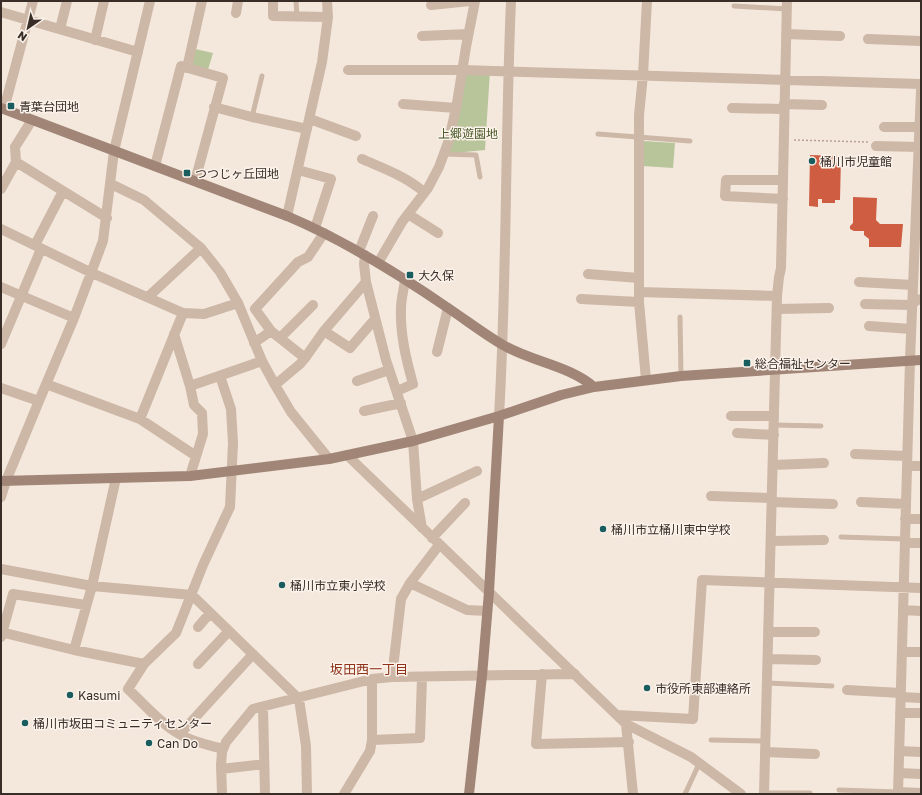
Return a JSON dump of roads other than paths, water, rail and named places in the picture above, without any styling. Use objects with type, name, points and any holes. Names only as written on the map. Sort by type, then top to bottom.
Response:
[{"type":"street","points":[[33,1],[2,109],[114,150],[320,230],[362,253],[406,280],[503,345],[517,352],[575,374],[594,387]]},
{"type":"street","points":[[60,30],[67,1]]},
{"type":"street","points":[[95,40],[104,1]]},
{"type":"street","points":[[1,497],[4,481],[74,318],[103,241],[107,218],[114,150],[150,1]]},
{"type":"street","points":[[187,68],[202,1]]},
{"type":"street","points":[[236,13],[238,1]]},
{"type":"street","points":[[273,1],[273,16],[328,17]]},
{"type":"street","points":[[287,216],[322,62],[328,17],[327,1]]},
{"type":"street","points":[[432,5],[470,1]]},
{"type":"street","points":[[378,263],[408,214],[424,192],[439,167],[444,154],[456,108],[475,1]]},
{"type":"street","points":[[469,794],[482,676],[489,592],[503,345],[510,1]]},
{"type":"street","points":[[646,1],[643,75],[639,115],[639,297],[646,380]]},
{"type":"street","points":[[764,794],[777,296],[781,268],[784,80],[787,5]]},
{"type":"street","points":[[1,12],[138,52]]},
{"type":"street","points":[[422,36],[468,34]]},
{"type":"street","points":[[786,34],[840,36]]},
{"type":"street","points":[[868,39],[921,41]]},
{"type":"street","points":[[155,166],[182,66],[223,78],[195,181]]},
{"type":"street","points":[[348,70],[462,70],[921,84]]},
{"type":"street","points":[[921,90],[913,285],[917,302],[910,360],[898,793],[921,793]]},
{"type":"street","points":[[403,104],[456,108]]},
{"type":"street","points":[[732,108],[822,105]]},
{"type":"street","points":[[214,107],[252,117],[309,124],[356,136]]},
{"type":"street","points":[[1,189],[16,162],[15,147],[32,120]]},
{"type":"street","points":[[884,127],[920,127]]},
{"type":"street","points":[[872,144],[919,147]]},
{"type":"street","points":[[362,159],[399,175],[412,182],[424,192]]},
{"type":"street","points":[[16,162],[107,218]]},
{"type":"street","points":[[298,170],[331,179],[320,230],[308,257],[298,262],[255,309],[271,331],[305,358]]},
{"type":"street","points":[[783,180],[726,180],[725,196],[783,199]]},
{"type":"street","points":[[111,184],[144,200],[200,248],[220,272],[238,303],[262,361],[275,385],[291,412],[329,459]]},
{"type":"street","points":[[1,344],[22,296],[38,247],[63,191]]},
{"type":"street","points":[[408,214],[438,233]]},
{"type":"street","points":[[373,216],[362,253],[366,282],[390,370],[413,441],[422,528]]},
{"type":"street","points":[[1,229],[92,273],[183,313],[204,314],[238,303]]},
{"type":"street","points":[[148,297],[200,248]]},
{"type":"street","points":[[588,274],[639,278]]},
{"type":"street","points":[[397,391],[413,384],[406,362],[402,336],[401,306],[406,280]]},
{"type":"street","points":[[275,385],[300,364],[324,331],[366,282]]},
{"type":"street","points":[[859,282],[913,285]]},
{"type":"street","points":[[1,287],[74,318]]},
{"type":"street","points":[[581,299],[777,296]]},
{"type":"street","points":[[865,304],[917,302]]},
{"type":"street","points":[[280,338],[313,305]]},
{"type":"street","points":[[437,352],[448,308]]},
{"type":"street","points":[[777,308],[829,308]]},
{"type":"street","points":[[140,419],[183,313]]},
{"type":"street","points":[[324,331],[350,348],[375,319]]},
{"type":"street","points":[[870,326],[915,327]]},
{"type":"street","points":[[254,343],[271,331]]},
{"type":"street","points":[[174,334],[190,386],[194,405],[202,413],[203,434],[190,476]]},
{"type":"street","points":[[4,481],[190,476],[232,472],[329,459],[413,441],[499,416],[561,395],[594,387],[681,376],[921,360]]},
{"type":"street","points":[[190,386],[262,361]]},
{"type":"street","points":[[357,381],[390,370]]},
{"type":"street","points":[[220,376],[231,409],[233,443],[230,508],[203,565],[176,633],[144,664],[128,689],[170,728],[197,742],[223,749]]},
{"type":"street","points":[[46,384],[140,419],[196,456]]},
{"type":"street","points":[[1,388],[38,401]]},
{"type":"street","points":[[364,411],[401,403]]},
{"type":"street","points":[[731,416],[774,425]]},
{"type":"street","points":[[737,433],[774,425]]},
{"type":"street","points":[[855,454],[907,461],[921,466]]},
{"type":"street","points":[[347,455],[626,724],[691,757],[736,793]]},
{"type":"street","points":[[773,465],[824,464]]},
{"type":"street","points":[[418,499],[477,471]]},
{"type":"street","points":[[74,650],[92,586],[116,478]]},
{"type":"street","points":[[711,496],[833,504]]},
{"type":"street","points":[[861,502],[906,504]]},
{"type":"street","points":[[392,677],[401,599],[436,541],[465,503]]},
{"type":"street","points":[[905,519],[921,519]]},
{"type":"street","points":[[771,541],[824,540]]},
{"type":"street","points":[[905,541],[921,543]]},
{"type":"street","points":[[1,569],[92,586],[192,595],[299,698],[306,746],[307,794]]},
{"type":"street","points":[[618,715],[693,719],[702,580],[921,588]]},
{"type":"street","points":[[410,584],[467,610],[487,611]]},
{"type":"street","points":[[86,605],[13,594],[1,634],[144,664]]},
{"type":"street","points":[[903,610],[921,611]]},
{"type":"street","points":[[198,627],[210,612]]},
{"type":"street","points":[[198,664],[229,631]]},
{"type":"street","points":[[768,632],[815,632]]},
{"type":"street","points":[[902,652],[921,652]]},
{"type":"street","points":[[180,734],[253,654]]},
{"type":"street","points":[[768,659],[816,660]]},
{"type":"street","points":[[542,674],[536,744],[629,742]]},
{"type":"street","points":[[222,794],[221,769],[223,749],[226,742],[253,709],[372,679],[392,677],[575,674]]},
{"type":"street","points":[[372,740],[420,738],[422,677]]},
{"type":"street","points":[[344,794],[370,751],[372,740],[372,679]]},
{"type":"street","points":[[847,690],[921,698]]},
{"type":"street","points":[[263,707],[265,794]]},
{"type":"street","points":[[900,713],[921,713]]},
{"type":"street","points":[[626,724],[633,794]]},
{"type":"street","points":[[899,751],[921,752]]},
{"type":"street","points":[[765,752],[815,754]]},
{"type":"street","points":[[221,769],[264,764]]},
{"type":"street","points":[[899,773],[921,774]]},
{"type":"lane","points":[[296,1],[297,16]]},
{"type":"lane","points":[[734,6],[787,5]]},
{"type":"lane","points":[[252,117],[262,76]]},
{"type":"lane","points":[[598,134],[690,141]]},
{"type":"lane","points":[[444,154],[476,155],[480,176]]},
{"type":"lane","points":[[680,317],[681,376]]},
{"type":"lane","points":[[774,425],[821,426]]},
{"type":"lane","points":[[840,537],[905,541]]},
{"type":"lane","points":[[767,683],[832,686]]},
{"type":"lane","points":[[711,740],[765,741]]},
{"type":"lane","points":[[685,794],[699,764]]},
{"type":"lane","points":[[839,790],[898,793]]},
{"type":"lane","points":[[764,794],[810,793]]},
{"type":"place","name":"青葉台団地","points":[[11,106]]},
{"type":"place","name":"桶川市児童館","points":[[812,161]]},
{"type":"place","name":"つつじヶ丘団地","points":[[187,173]]},
{"type":"place","name":"大久保","points":[[410,275]]},
{"type":"place","name":"総合福祉センター","points":[[747,363]]},
{"type":"place","name":"桶川市立桶川東中学校","points":[[603,529]]},
{"type":"place","name":"桶川市立東小学校","points":[[282,585]]},
{"type":"place","name":"市役所東部連絡所","points":[[647,688]]},
{"type":"place","name":"Kasumi","points":[[70,695]]},
{"type":"place","name":"桶川市坂田コミュニティセンター","points":[[25,723]]},
{"type":"place","name":"Can Do","points":[[149,743]]},
{"type":"district","name":"坂田西一丁目","points":[[369,669]]},
{"type":"park label","name":"上郷遊園地","points":[[468,133]]}]
